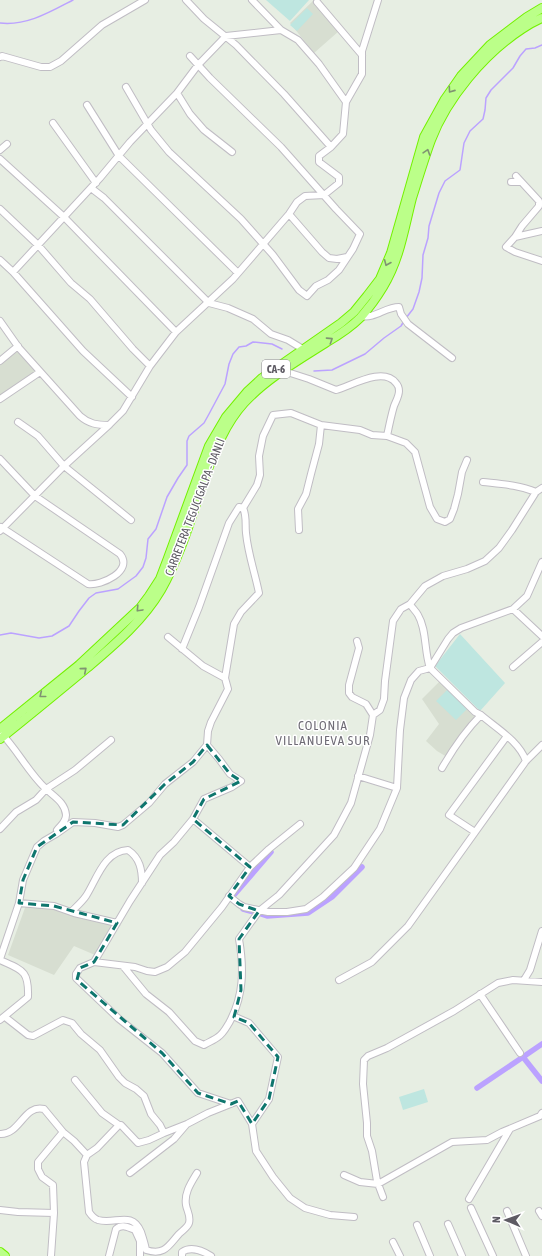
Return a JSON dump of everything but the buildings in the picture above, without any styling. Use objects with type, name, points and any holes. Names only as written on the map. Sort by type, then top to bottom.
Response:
[{"type":"highway","name":"CARRETERA TEGUCIGALPA - DANLI","points":[[1,734],[80,665],[140,608],[149,596],[160,579],[210,446],[226,417],[247,392],[262,378],[280,370],[342,323],[354,312],[380,279],[395,240],[424,137],[445,99],[461,76],[490,45],[527,17],[542,8]]},
{"type":"highway","name":"CARRETERA TEGUCIGALPA - DANLI","points":[[306,351],[339,334],[361,316],[382,289],[391,273],[398,254],[431,139],[450,104],[467,80],[492,54],[522,29],[542,18]]},
{"type":"highway","points":[[0,1252],[5,1256]]},
{"type":"street","points":[[0,57],[2,56],[50,67],[61,61],[102,25],[145,0]]},
{"type":"street","points":[[186,0],[204,19],[226,36],[284,94],[331,147]]},
{"type":"street","points":[[252,0],[281,30],[298,40],[319,64],[346,102]]},
{"type":"street","points":[[0,459],[35,496],[120,554],[124,561],[118,574],[110,580],[97,584],[88,584],[1,529],[35,496],[64,466],[123,411],[150,366],[176,332],[209,303],[238,274],[289,214],[297,202],[305,196],[324,195],[339,183],[340,177],[319,162],[319,156],[331,147],[343,134],[346,102],[362,74],[362,51],[378,0]]},
{"type":"street","points":[[316,2],[362,55]]},
{"type":"street","points":[[13,272],[177,93],[198,65],[226,36],[281,30]]},
{"type":"street","points":[[126,87],[151,130],[169,152],[241,219],[263,244],[299,290],[307,296],[316,286],[328,280],[339,270],[353,249],[360,234],[280,147],[190,56]]},
{"type":"street","points":[[177,93],[190,114],[204,130],[232,152]]},
{"type":"street","points":[[87,105],[119,156],[238,274]]},
{"type":"street","points":[[53,124],[93,185],[104,198],[209,303],[228,308],[253,319],[271,334],[288,340],[306,351]]},
{"type":"street","points":[[0,150],[8,144]]},
{"type":"street","points":[[0,159],[64,218],[176,332]]},
{"type":"street","points":[[516,176],[539,201],[540,206],[506,247],[515,252],[542,261]]},
{"type":"street","points":[[511,182],[521,182]]},
{"type":"street","points":[[0,209],[38,245],[71,283],[90,299],[133,349],[150,366]]},
{"type":"street","points":[[289,214],[329,258],[337,259],[347,257]]},
{"type":"street","points":[[515,237],[542,231]]},
{"type":"street","points":[[0,260],[13,272],[83,351],[132,397]]},
{"type":"street","points":[[361,316],[370,317],[393,307],[399,307],[402,316],[408,324],[452,358]]},
{"type":"street","points":[[0,321],[18,346],[40,372],[86,422],[94,425],[109,425]]},
{"type":"street","points":[[0,361],[18,346]]},
{"type":"street","points":[[280,370],[309,379],[336,390],[363,379],[382,376],[389,377],[398,385],[399,391],[394,405],[387,436]]},
{"type":"street","points":[[0,399],[40,372]]},
{"type":"street","points":[[243,508],[257,485],[260,475],[259,456],[263,436],[273,415],[291,413],[321,425],[360,430],[372,435],[387,436],[406,443],[415,452],[430,507],[437,519],[445,522],[450,519],[454,509],[466,460]]},
{"type":"street","points":[[18,422],[38,436],[64,466],[131,520]]},
{"type":"street","points":[[299,530],[298,509],[308,486],[319,444],[321,425]]},
{"type":"street","points":[[483,482],[506,484],[526,488],[536,492]]},
{"type":"street","points":[[373,715],[380,710],[384,699],[393,621],[401,609],[410,604],[425,586],[444,576],[467,569],[485,561],[499,548],[536,492],[542,488]]},
{"type":"street","points":[[182,649],[199,607],[229,522],[239,507],[243,508]]},
{"type":"street","points":[[164,1133],[152,1114],[144,1096],[119,1077],[100,1050],[81,1034],[72,1023],[63,1020],[33,1036],[28,1035],[2,1018],[28,997],[28,990],[27,977],[21,969],[0,959],[19,903],[22,880],[37,847],[73,822],[95,823],[118,827],[123,825],[149,803],[165,784],[193,762],[207,745],[208,731],[211,722],[228,689],[225,678],[234,624],[241,612],[259,593],[250,556],[246,533],[245,513],[243,508]]},
{"type":"street","points":[[229,896],[239,904],[259,911],[287,912],[306,909],[323,897],[354,868],[380,829],[397,788],[400,730],[404,698],[411,680],[419,671],[430,668],[453,633],[461,628],[513,609],[527,596],[542,562]]},
{"type":"street","points":[[410,604],[418,615],[424,634],[430,668],[474,712],[481,715],[507,736],[523,753],[526,761]]},
{"type":"street","points":[[513,609],[541,634]]},
{"type":"street","points":[[168,637],[203,666],[225,678]]},
{"type":"street","points":[[123,966],[146,994],[170,1012],[196,1041],[204,1045],[219,1037],[235,1012],[241,990],[242,970],[239,938],[259,911],[279,895],[334,835],[351,803],[370,735],[373,715],[366,704],[352,697],[349,693],[349,685],[359,648],[357,641]]},
{"type":"street","points":[[513,667],[542,642]]},
{"type":"street","points":[[442,768],[470,726],[481,715]]},
{"type":"street","points":[[1,734],[46,789],[58,799],[64,807],[66,814],[65,821],[51,837]]},
{"type":"street","points":[[475,832],[449,815],[507,736]]},
{"type":"street","points":[[0,829],[16,812],[36,800],[46,789],[75,770],[110,740]]},
{"type":"street","points":[[94,962],[130,901],[160,855],[174,842],[193,819],[204,799],[232,787],[241,781],[230,774],[219,758],[207,745]]},
{"type":"street","points":[[339,980],[372,962],[408,926],[526,761],[542,745]]},
{"type":"street","points":[[358,776],[397,788]]},
{"type":"street","points":[[193,819],[250,867]]},
{"type":"street","points":[[231,1104],[198,1093],[162,1053],[119,1019],[77,980],[76,974],[80,968],[94,962],[135,967],[155,972],[167,967],[185,952],[222,907],[250,867],[269,849],[300,824]]},
{"type":"street","points":[[71,912],[86,897],[103,866],[117,853],[128,850],[134,854],[142,868],[142,883]]},
{"type":"street","points":[[19,903],[54,906],[71,912],[117,923]]},
{"type":"street","points":[[524,980],[530,970],[542,931]]},
{"type":"street","points":[[383,1197],[378,1184],[372,1151],[367,1136],[363,1084],[364,1060],[368,1056],[387,1048],[454,1011],[498,983],[513,980],[542,982]]},
{"type":"street","points":[[480,994],[520,1054]]},
{"type":"street","points":[[233,1016],[249,1023],[278,1057],[269,1099],[252,1124]]},
{"type":"street","points":[[75,1080],[102,1113],[121,1125],[138,1143],[149,1140],[238,1101],[252,1124],[256,1151],[273,1177],[290,1198],[305,1208],[330,1215],[354,1217]]},
{"type":"street","points":[[0,1134],[10,1132],[30,1111],[40,1108],[44,1109],[63,1132],[87,1155]]},
{"type":"street","points":[[344,1175],[360,1182],[378,1184],[452,1142],[487,1140],[540,1116],[542,1113]]},
{"type":"street","points":[[130,1173],[174,1139],[187,1124]]},
{"type":"street","points":[[119,1125],[98,1148],[87,1155],[84,1162],[89,1212],[97,1220],[110,1222],[124,1219],[130,1220],[141,1231],[146,1250],[152,1254],[165,1252],[189,1223],[190,1218],[186,1205],[186,1194],[197,1173]]},
{"type":"street","points":[[469,1199],[510,1129]]},
{"type":"street","points":[[51,1256],[54,1212],[53,1185],[42,1177],[38,1169],[38,1162],[63,1132]]},
{"type":"street","points":[[471,1208],[493,1256]]},
{"type":"street","points":[[0,1210],[18,1212],[54,1212]]},
{"type":"street","points":[[507,1211],[526,1256]]},
{"type":"street","points":[[448,1224],[462,1256]]},
{"type":"street","points":[[417,1225],[430,1256]]},
{"type":"street","points":[[108,1256],[116,1229],[119,1226],[126,1226],[135,1230],[140,1241],[140,1256]]},
{"type":"street","points":[[393,1242],[400,1256]]},
{"type":"street","points":[[182,1256],[182,1252],[192,1250],[205,1252],[211,1256]]},
{"type":"highlighted area","points":[[207,745],[230,774],[241,781],[204,799],[193,819],[250,867],[229,896],[239,904],[259,911],[239,939],[241,990],[234,1017],[249,1023],[278,1057],[269,1099],[252,1124],[238,1101],[231,1104],[198,1093],[162,1053],[77,980],[80,968],[94,962],[117,923],[54,906],[19,903],[23,880],[37,847],[73,822],[123,825],[165,784],[193,762]]},
{"type":"shaded area","points":[[266,0],[309,0],[290,21]]},
{"type":"shaded area","points":[[314,0],[339,31],[314,53],[290,23]]},
{"type":"shaded area","points":[[307,8],[313,14],[297,31],[290,25]]},
{"type":"shaded area","points":[[19,349],[40,373],[0,402],[0,365]]},
{"type":"shaded area","points":[[460,634],[505,683],[480,711],[435,666]]},
{"type":"shaded area","points":[[441,680],[476,715],[447,757],[437,751],[426,741],[439,724],[422,699]]},
{"type":"shaded area","points":[[448,689],[467,709],[456,720],[436,701]]},
{"type":"shaded area","points":[[26,905],[49,908],[113,924],[95,955],[74,946],[54,975],[8,955]]},
{"type":"shaded area","points":[[424,1089],[428,1102],[403,1110],[399,1097]]},
{"type":"waterway","points":[[0,23],[29,20],[73,0]]},
{"type":"waterway","points":[[406,318],[413,309],[419,292],[422,278],[423,255],[428,238],[429,226],[439,193],[445,181],[460,170],[464,143],[470,131],[483,119],[486,98],[491,90],[513,68],[526,49],[535,48],[542,45]]},
{"type":"waterway","points":[[314,371],[332,370],[365,354],[401,326],[404,321]]},
{"type":"waterway","points":[[0,635],[11,633],[39,638],[52,636],[69,626],[89,598],[96,593],[118,589],[136,576],[143,567],[146,558],[148,539],[156,529],[167,497],[187,465],[187,441],[189,436],[204,423],[209,414],[225,384],[229,364],[233,354],[239,347],[246,346],[253,342],[272,344],[282,349]]},
{"type":"waterway","points":[[234,895],[271,852]]},
{"type":"waterway","points":[[261,914],[267,916],[308,913],[332,897],[362,867]]},
{"type":"waterway","points":[[243,909],[254,912]]},
{"type":"waterway","points":[[542,1044],[523,1057],[542,1081]]},
{"type":"waterway","points":[[477,1088],[523,1057],[521,1054]]},
{"type":"district","name":"COLONIA VILLANUEVA SUR","points":[[323,732]]}]
